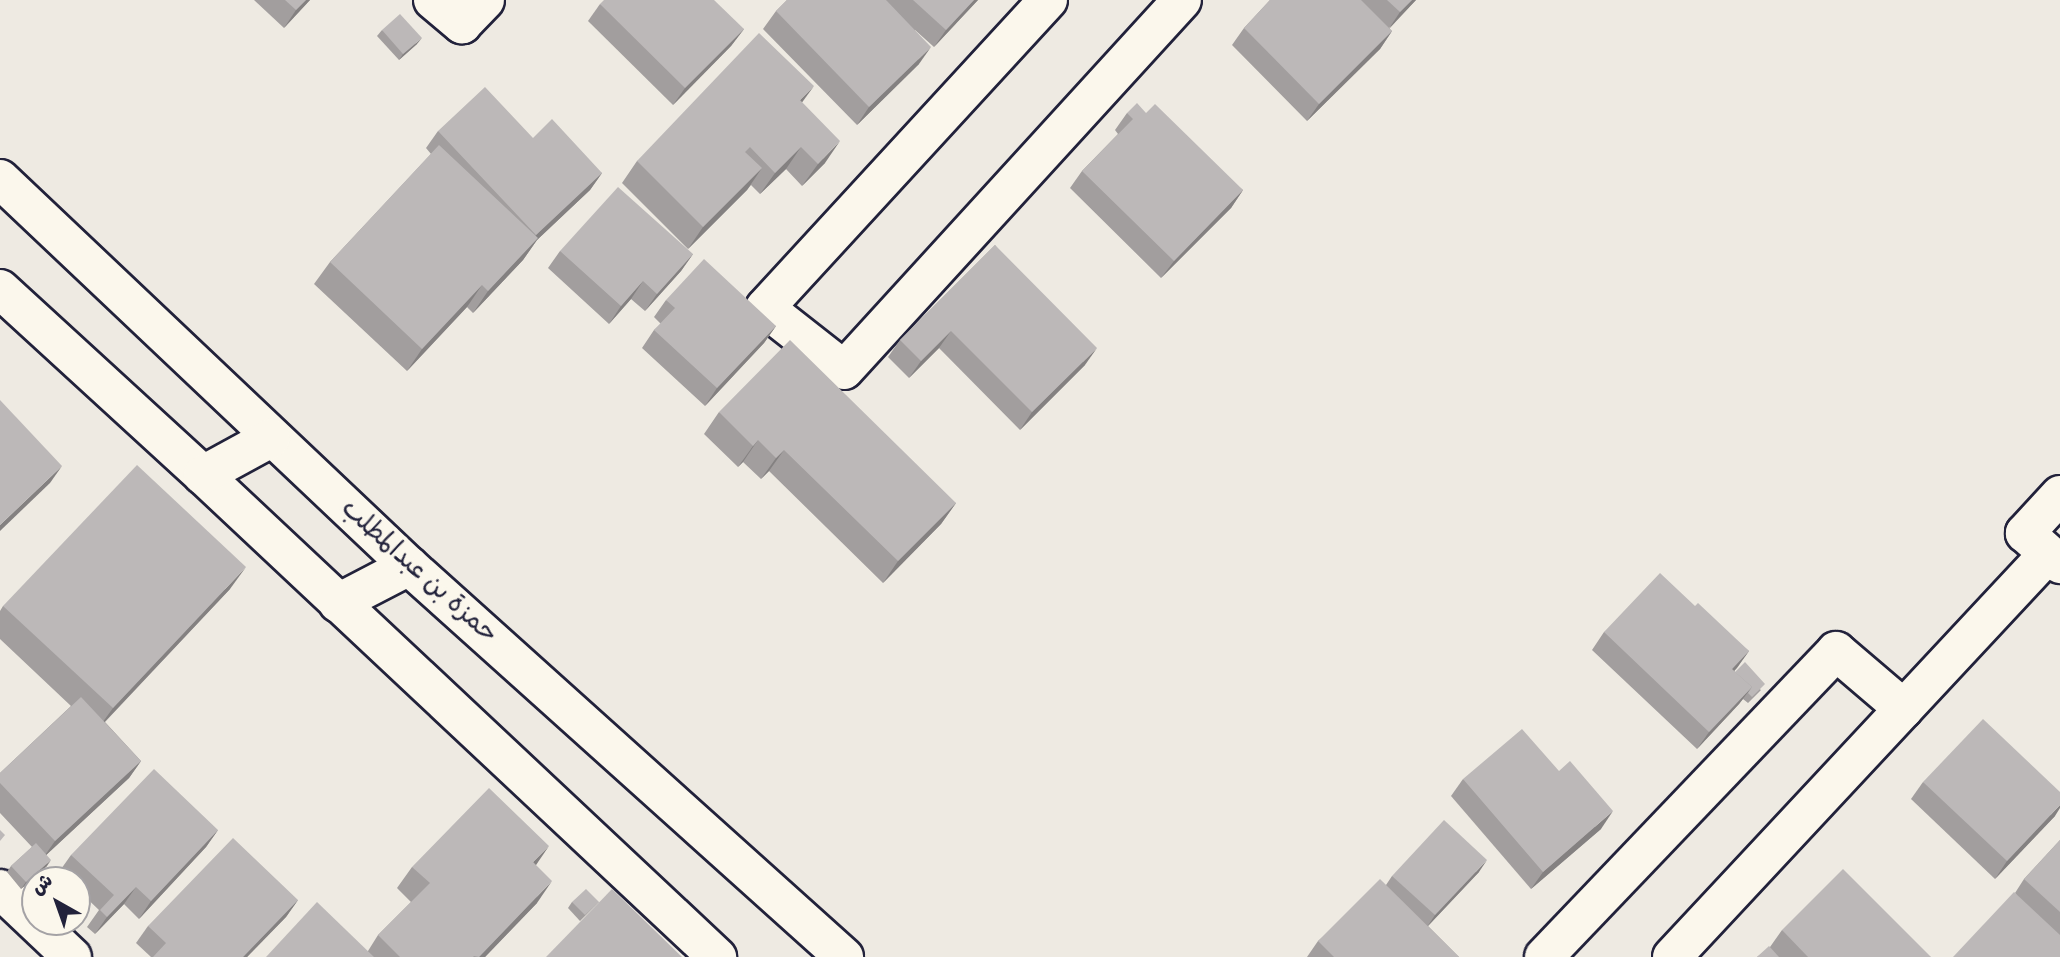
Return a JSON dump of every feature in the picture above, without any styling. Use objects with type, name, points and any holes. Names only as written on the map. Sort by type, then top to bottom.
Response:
[{"type":"street","points":[[433,0],[462,24],[485,0]]},
{"type":"street","points":[[1048,0],[765,308],[844,370],[1182,0]]},
{"type":"street","name":"حمزة بن عبدالمطلب","points":[[0,179],[409,566],[844,957]]},
{"type":"street","points":[[0,289],[203,475],[717,957]]},
{"type":"street","points":[[203,475],[271,438]]},
{"type":"street","points":[[1672,957],[1904,709],[2054,559],[2025,533],[2060,495]]},
{"type":"street","points":[[338,603],[409,566]]},
{"type":"street","points":[[1544,957],[1836,650],[1904,709]]},
{"type":"street","points":[[0,890],[72,957]]},
{"type":"building","points":[[285,0],[306,0],[296,10]]},
{"type":"building","points":[[604,0],[714,0],[744,29],[685,88],[600,4]]},
{"type":"building","points":[[787,0],[886,0],[931,47],[869,107],[776,11]]},
{"type":"building","points":[[913,0],[974,0],[946,30]]},
{"type":"building","points":[[1270,0],[1361,0],[1392,31],[1319,104],[1244,28]]},
{"type":"building","points":[[1387,0],[1412,0],[1400,12]]},
{"type":"building","points":[[400,14],[422,38],[403,54],[382,30]]},
{"type":"building","points":[[759,33],[814,86],[800,100],[840,141],[818,164],[801,147],[775,173],[750,147],[745,152],[762,168],[703,227],[637,161]]},
{"type":"building","points":[[485,87],[533,138],[552,119],[602,173],[536,235],[438,131]]},
{"type":"building","points":[[1137,103],[1146,113],[1155,104],[1243,190],[1174,261],[1082,171],[1133,119],[1127,113]]},
{"type":"building","points":[[439,145],[538,238],[488,291],[482,285],[422,349],[330,262]]},
{"type":"building","points":[[618,187],[693,254],[657,294],[643,281],[621,306],[560,251]]},
{"type":"building","points":[[995,245],[1097,348],[1032,412],[951,331],[921,361],[900,340]]},
{"type":"building","points":[[704,259],[776,326],[717,388],[654,330],[675,308],[666,300]]},
{"type":"building","points":[[790,340],[956,503],[898,561],[784,450],[776,458],[758,440],[753,446],[719,412]]},
{"type":"building","points":[[0,400],[62,466],[0,525]]},
{"type":"building","points":[[137,465],[246,567],[113,708],[3,606]]},
{"type":"building","points":[[1660,573],[1695,606],[1698,603],[1749,651],[1732,669],[1752,687],[1709,732],[1604,632]]},
{"type":"building","points":[[1745,662],[1765,684],[1752,697],[1748,693],[1752,687],[1735,672]]},
{"type":"building","points":[[81,697],[141,761],[55,841],[0,783],[0,773]]},
{"type":"building","points":[[1983,719],[2060,792],[2060,805],[2007,861],[1923,782]]},
{"type":"building","points":[[1522,729],[1559,771],[1570,761],[1613,811],[1543,872],[1463,779]]},
{"type":"building","points":[[154,769],[218,830],[151,901],[136,887],[107,917],[100,910],[114,895],[91,874],[91,866],[83,866],[71,855]]},
{"type":"building","points":[[489,788],[549,846],[533,862],[552,881],[479,957],[400,957],[378,935],[430,883],[412,867]]},
{"type":"building","points":[[1444,820],[1487,860],[1435,915],[1392,876]]},
{"type":"building","points":[[233,838],[298,900],[243,957],[153,957],[166,943],[148,926]]},
{"type":"building","points":[[2060,840],[2060,912],[2024,879]]},
{"type":"building","points":[[36,843],[51,860],[44,866],[21,866],[21,877],[11,866]]},
{"type":"building","points":[[1843,869],[1931,957],[1808,957],[1782,930]]},
{"type":"building","points":[[1380,879],[1459,957],[1334,957],[1318,941]]},
{"type":"building","points":[[586,889],[599,902],[585,915],[572,902]]},
{"type":"building","points":[[612,889],[682,957],[546,957]]},
{"type":"building","points":[[2014,892],[2060,935],[2060,957],[1953,957]]},
{"type":"building","points":[[317,902],[374,957],[266,957]]},
{"type":"building","points":[[1769,946],[1779,957],[1757,957]]}]
